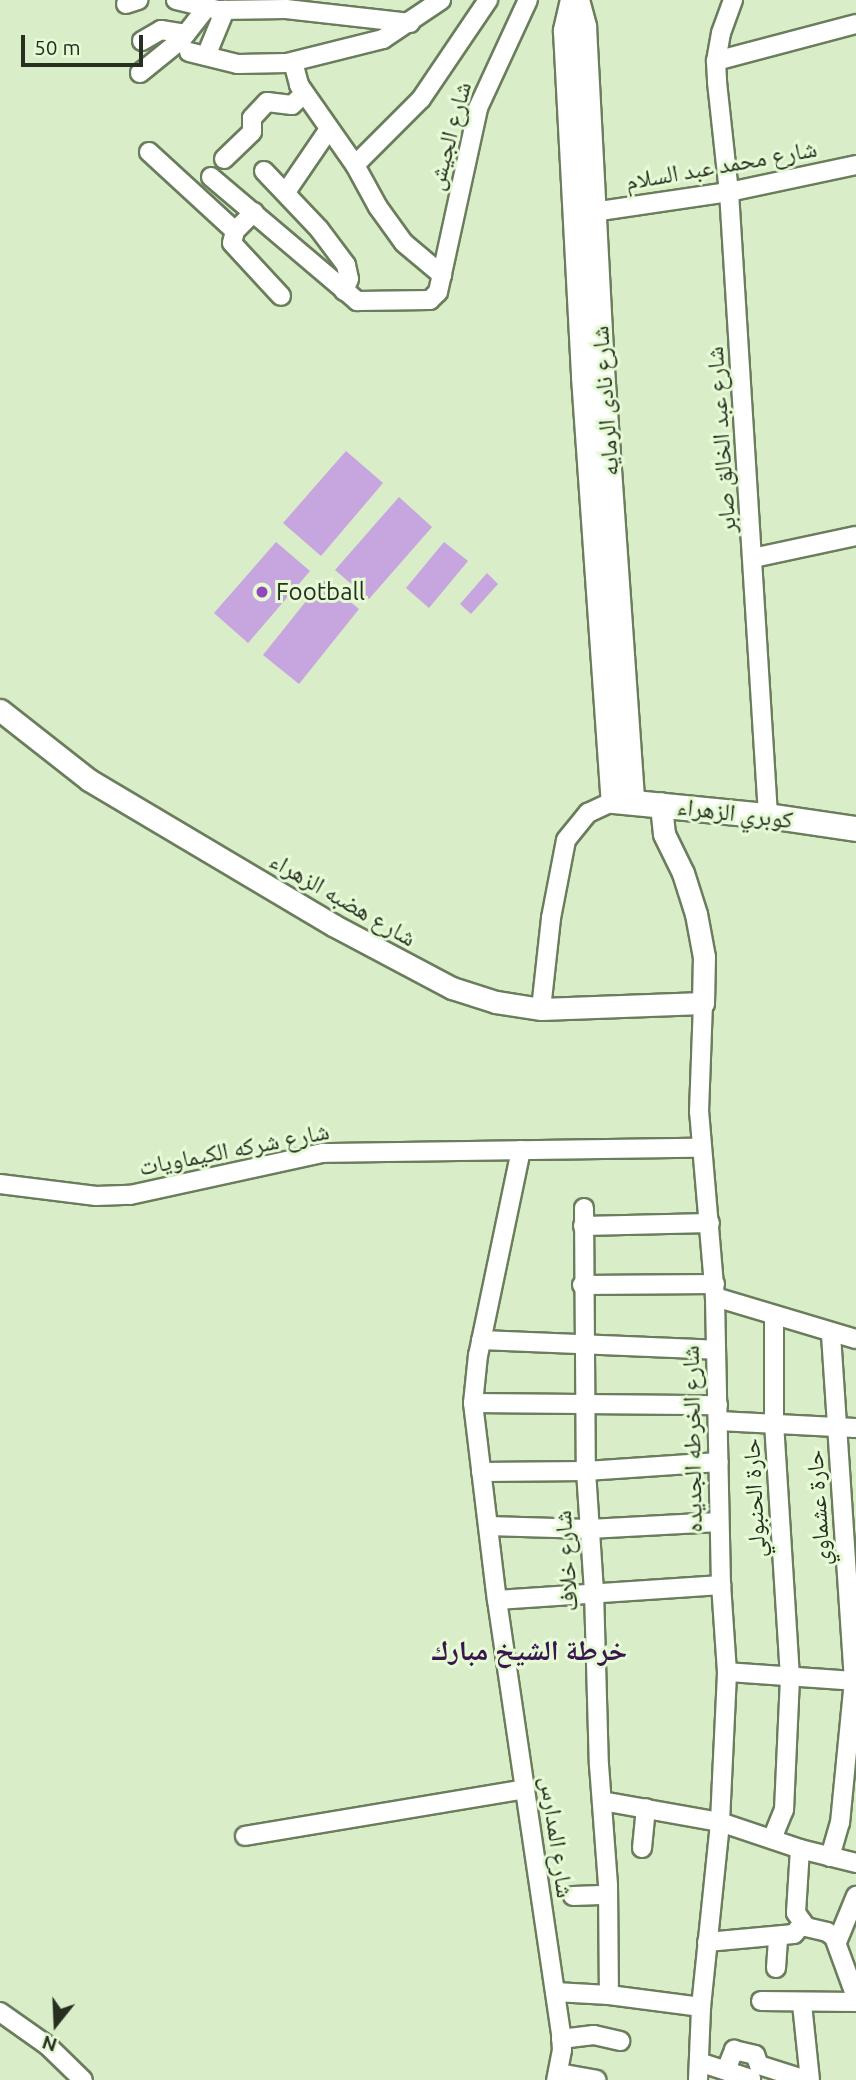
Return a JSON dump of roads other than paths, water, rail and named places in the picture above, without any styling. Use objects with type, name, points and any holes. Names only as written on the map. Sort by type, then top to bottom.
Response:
[{"type":"main road","name":"شارع نادى الرمايه","points":[[575,0],[583,19],[623,801]]},
{"type":"main road","name":"شارع نادى الرمايه","points":[[575,0],[566,31],[584,377],[623,801]]},
{"type":"main road","name":"كوبري الزهراء","points":[[623,801],[768,811],[855,829]]},
{"type":"street","points":[[176,0],[216,8],[245,5],[410,23]]},
{"type":"street","points":[[355,165],[421,99],[488,0]]},
{"type":"street","name":"شارع الجيش","points":[[440,283],[478,107],[527,0]]},
{"type":"street","points":[[716,61],[733,0]]},
{"type":"street","points":[[216,8],[197,54],[238,64],[293,62],[383,39],[410,23],[431,3]]},
{"type":"street","points":[[140,73],[216,8]]},
{"type":"street","points":[[716,61],[856,24]]},
{"type":"street","points":[[142,41],[161,30],[186,34]]},
{"type":"street","name":"شارع عبد الخالق صابر","points":[[716,61],[729,192],[768,811]]},
{"type":"street","points":[[211,177],[351,296],[430,300],[440,283],[404,243],[378,207],[355,165],[304,94],[293,62]]},
{"type":"street","points":[[224,159],[252,132],[252,118],[267,102],[292,104],[304,94]]},
{"type":"street","points":[[286,192],[329,129]]},
{"type":"street","points":[[149,152],[235,231]]},
{"type":"street","name":"شارع محمد عبد السلام","points":[[593,212],[729,192],[856,165]]},
{"type":"street","points":[[264,171],[286,192],[346,265],[351,296]]},
{"type":"street","points":[[254,212],[235,231],[232,243],[281,296]]},
{"type":"street","points":[[753,558],[856,537]]},
{"type":"street","name":"شارع هضبه الزهراء","points":[[0,710],[89,780],[332,925],[452,988],[496,1002],[541,1009],[703,1003]]},
{"type":"street","points":[[541,1009],[551,918],[566,840],[588,813],[623,801]]},
{"type":"street","name":"شارع الخرطه الجديده","points":[[661,803],[664,834],[683,873],[696,914],[704,957],[699,1075],[702,1148],[715,1290],[719,1522],[727,1672],[720,1822],[701,2007],[698,2080]]},
{"type":"street","name":"شارع شركه الكيماويات","points":[[0,1184],[96,1196],[130,1195],[323,1153],[702,1148]]},
{"type":"street","points":[[521,1150],[481,1340],[473,1403],[497,1600],[594,1591],[721,1585]]},
{"type":"street","name":"شارع خلاف","points":[[609,1995],[608,1895],[601,1801],[594,1591],[586,1471],[586,1344],[582,1285],[584,1217],[710,1223]]},
{"type":"street","points":[[582,1285],[715,1290],[774,1316],[856,1339]]},
{"type":"street","name":"حارة الحنبولي","points":[[772,1839],[784,1811],[790,1677],[774,1423],[774,1316]]},
{"type":"street","name":"حارة عشماوي","points":[[830,1857],[840,1822],[855,1681],[831,1333]]},
{"type":"street","points":[[481,1340],[716,1350]]},
{"type":"street","points":[[473,1403],[586,1403],[718,1413],[774,1423],[856,1428]]},
{"type":"street","points":[[481,1472],[586,1471],[719,1462]]},
{"type":"street","points":[[488,1526],[589,1529],[719,1522]]},
{"type":"street","name":"شارع المدارس","points":[[497,1600],[561,2039],[556,2077]]},
{"type":"street","points":[[727,1672],[855,1681]]},
{"type":"street","points":[[245,1836],[525,1789]]},
{"type":"street","points":[[601,1801],[720,1822],[800,1849],[856,1863]]},
{"type":"street","points":[[642,1848],[646,1808]]},
{"type":"street","points":[[800,1849],[796,1913],[802,1924],[827,1931],[844,1945]]},
{"type":"street","points":[[573,1896],[608,1895]]},
{"type":"street","points":[[761,2001],[802,2004],[856,2000],[844,1945],[856,1896]]},
{"type":"street","points":[[708,1942],[794,1934],[802,1924]]},
{"type":"street","points":[[776,1968],[778,1936]]},
{"type":"street","points":[[555,1992],[609,1995],[701,2007]]},
{"type":"street","points":[[726,2070],[733,2050],[755,2055],[759,2065],[780,2075],[808,2080],[802,2004]]},
{"type":"street","points":[[0,2012],[47,2045],[83,2080]]},
{"type":"street","points":[[561,2039],[594,2035],[620,2041]]},
{"type":"street","points":[[699,2062],[751,2079]]},
{"type":"street","points":[[556,2077],[596,2080]]},
{"type":"place","name":"Football","points":[[262,592]]},
{"type":"district","name":"خرطة الشيخ مبارك","points":[[529,1650]]}]
